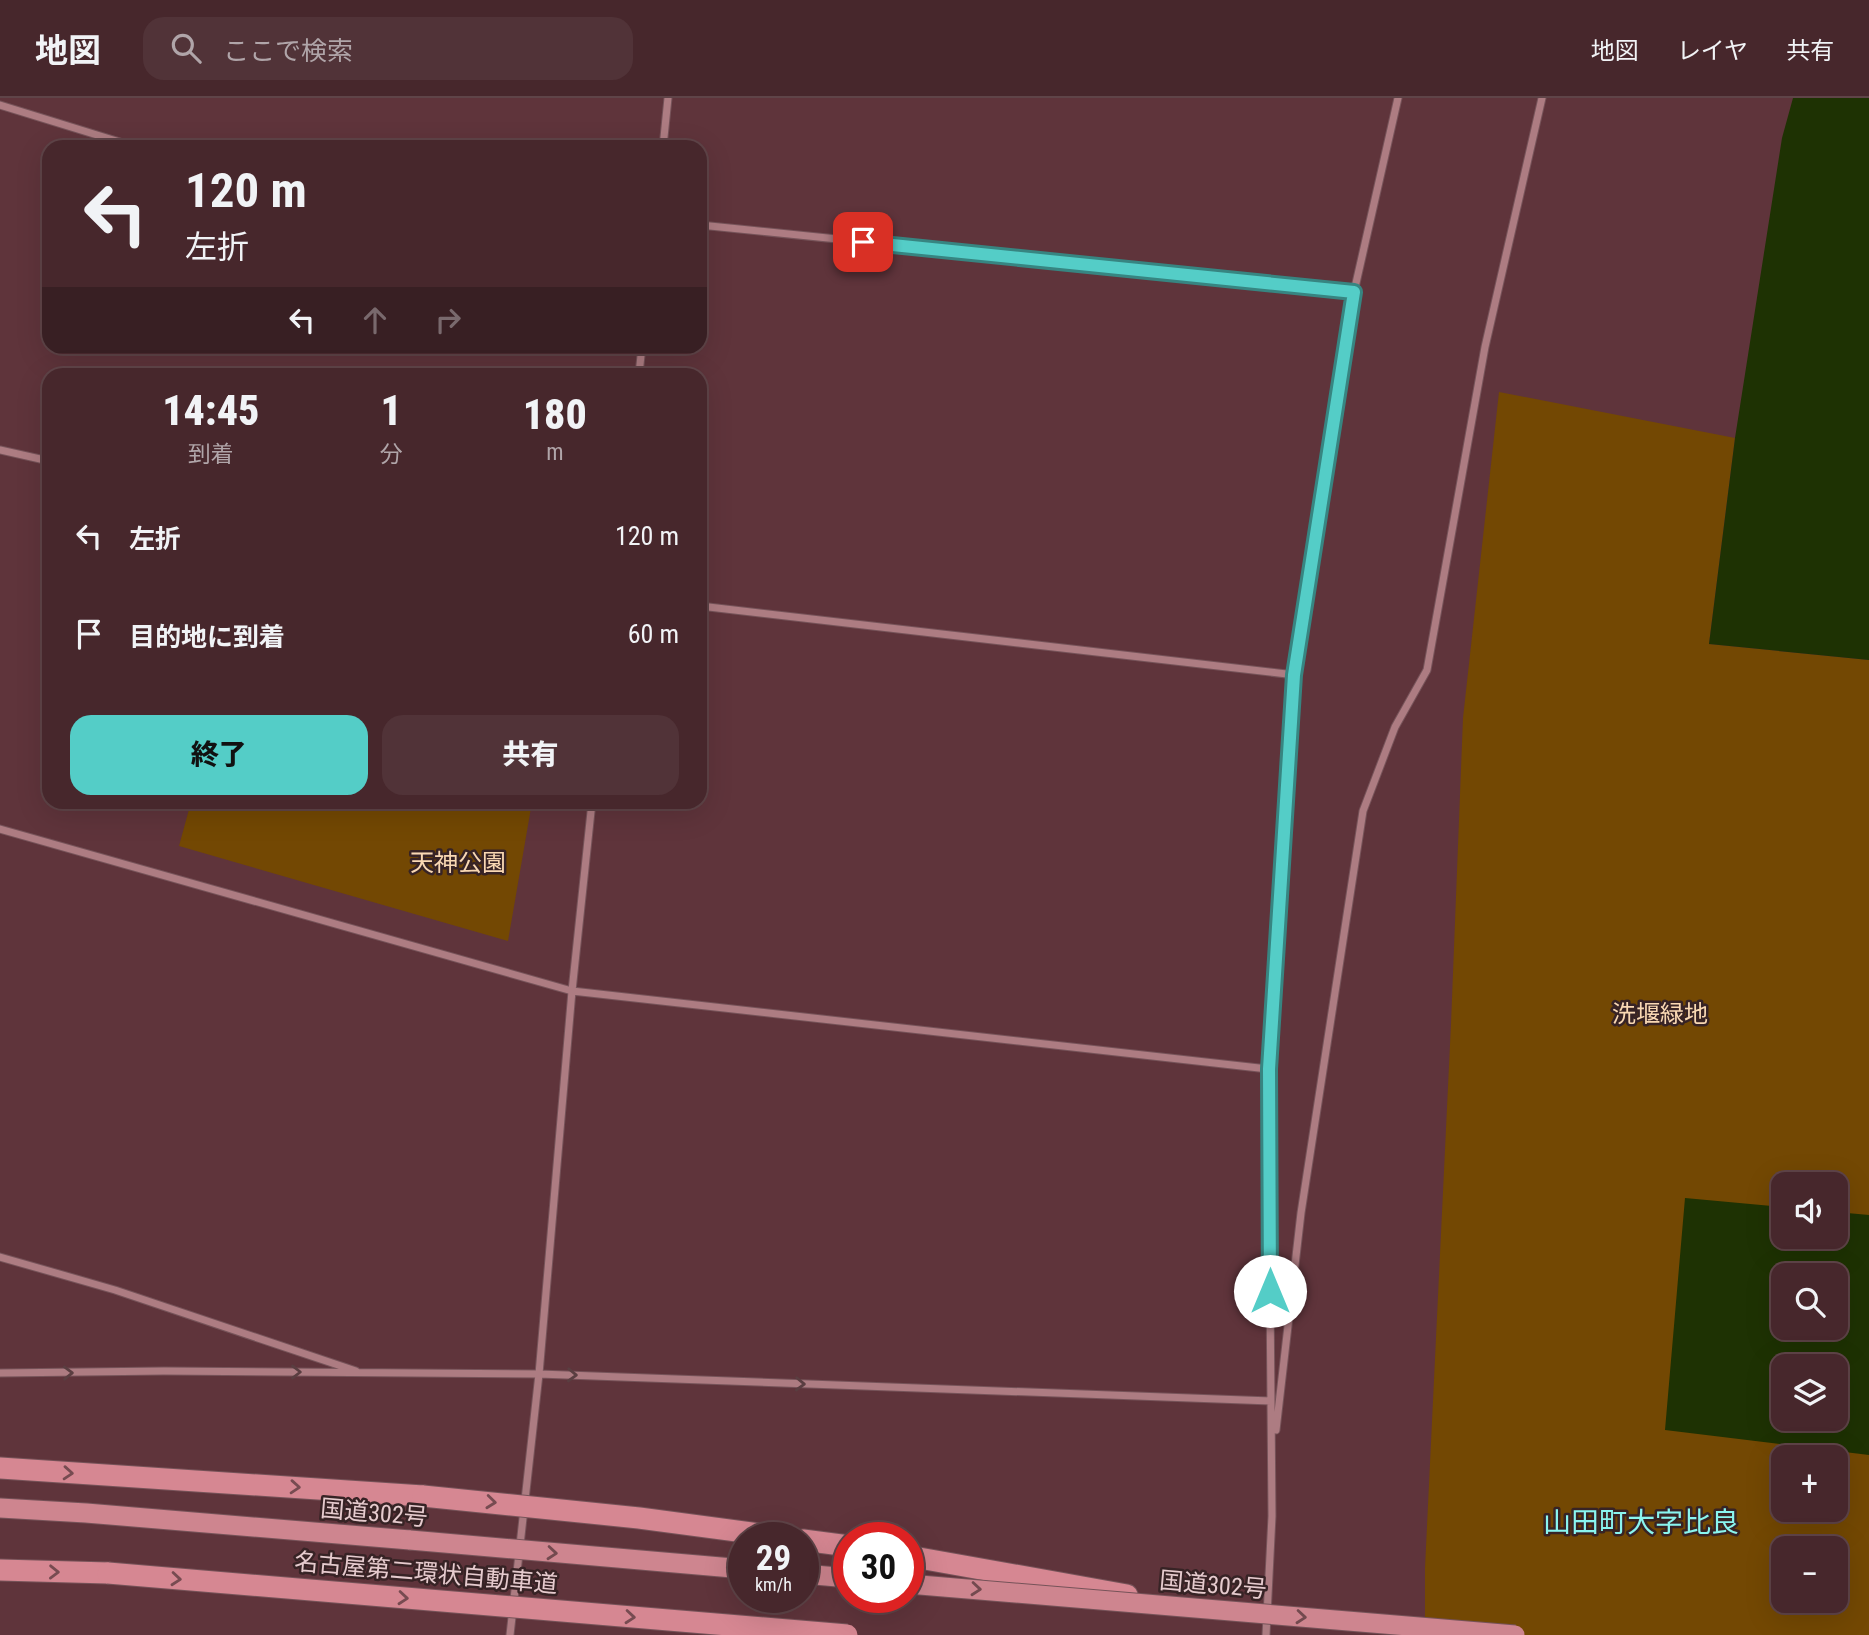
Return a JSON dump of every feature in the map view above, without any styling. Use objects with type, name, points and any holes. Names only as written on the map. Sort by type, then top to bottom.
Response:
[{"type":"highway","points":[[0,1468],[423,1496],[728,1530]]},
{"type":"highway","name":"国道302号","points":[[0,1508],[728,1568]]},
{"type":"highway","points":[[924,1559],[1205,1609]]},
{"type":"highway","name":"名古屋第二環状自動車道","points":[[0,1570],[108,1573],[846,1635]]},
{"type":"highway","name":"国道302号","points":[[924,1585],[1515,1635]]},
{"type":"street","points":[[664,140],[668,98]]},
{"type":"street","points":[[1266,1635],[1272,1516],[1269,1069],[1294,675],[1354,292],[1398,98]]},
{"type":"street","points":[[1272,1461],[1301,1213],[1363,811],[1395,727],[1427,670],[1485,346],[1542,98]]},
{"type":"street","points":[[0,105],[113,140]]},
{"type":"street","points":[[707,226],[1354,292]]},
{"type":"street","points":[[0,450],[42,459]]},
{"type":"street","points":[[707,607],[1294,675]]},
{"type":"street","points":[[510,1635],[539,1374],[572,991],[591,809]]},
{"type":"street","points":[[0,829],[572,991],[1269,1069]]},
{"type":"street","points":[[0,1257],[115,1290],[362,1373]]},
{"type":"street","points":[[0,1373],[539,1374],[1271,1401]]},
{"type":"green space","name":"洗堰緑地","points":[[1499,392],[1735,438],[1709,644],[1869,660],[1869,1635],[1425,1635],[1425,1568],[1463,718]]},
{"type":"green space","name":"天神公園","points":[[189,809],[531,809],[508,941],[179,846]]},
{"type":"shaded area","points":[[1793,98],[1869,98],[1869,660],[1709,644],[1735,438],[1782,138]]},
{"type":"shaded area","points":[[1685,1198],[1771,1206],[1771,1249],[1848,1249],[1848,1213],[1869,1215],[1869,1455],[1848,1452],[1848,1445],[1787,1445],[1665,1430]]},
{"type":"district","name":"山田町大字比良","points":[[1641,1522]]},
{"type":"route","points":[[863,242],[1354,292],[1294,675],[1269,1069],[1270,1291]]}]
